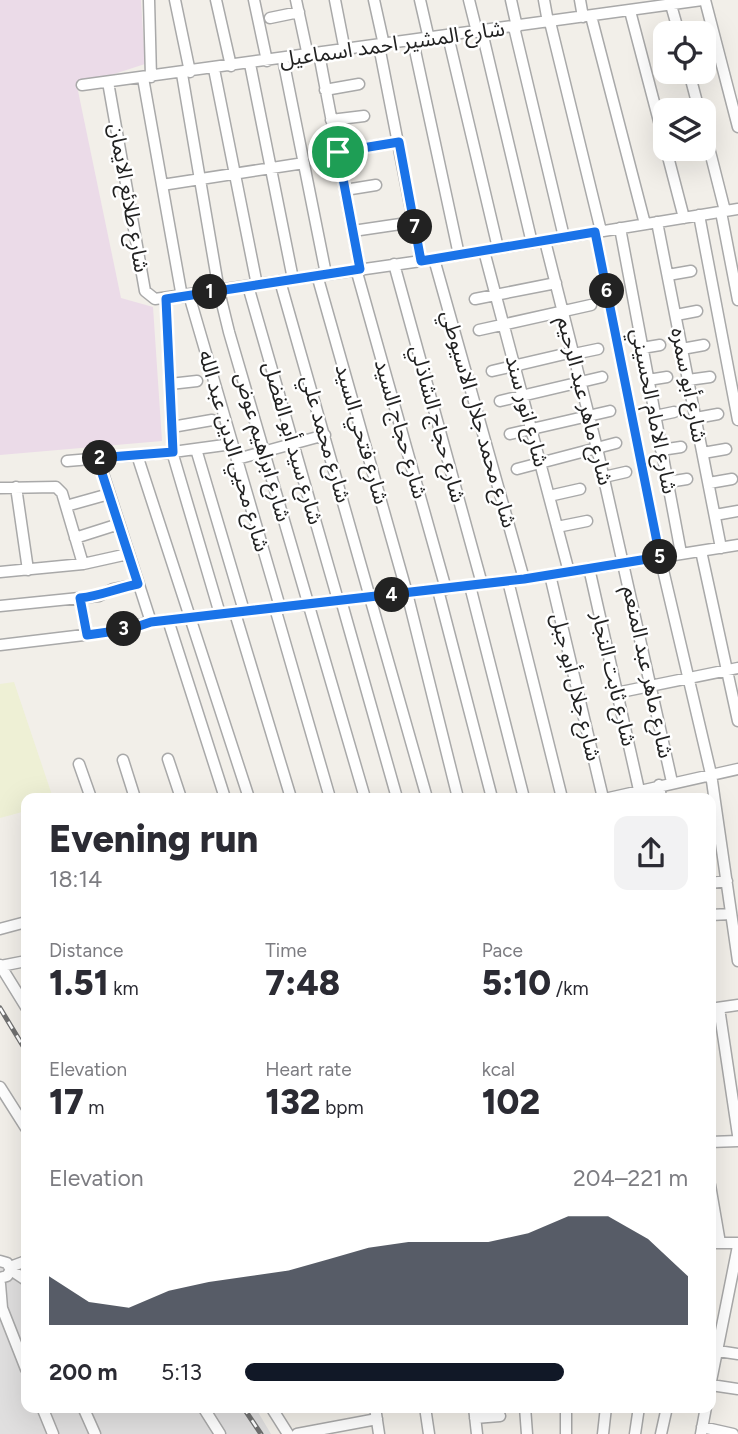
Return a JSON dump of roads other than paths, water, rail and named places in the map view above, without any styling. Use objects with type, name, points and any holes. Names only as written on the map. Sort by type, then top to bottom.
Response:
[{"type":"street","name":"شارع محيي الدين عبد الله","points":[[149,0],[147,77],[162,186],[186,296],[237,460],[329,793]]},
{"type":"street","name":"شارع ابراهيم عوض","points":[[175,0],[200,180],[219,291],[364,793]]},
{"type":"street","points":[[216,0],[231,66]]},
{"type":"street","points":[[254,0],[267,61]]},
{"type":"street","name":"شارع حجاج السيد","points":[[296,0],[326,90],[358,269],[442,589],[491,793]]},
{"type":"street","points":[[335,0],[345,51]]},
{"type":"street","points":[[374,0],[421,261]]},
{"type":"street","points":[[420,0],[429,39]]},
{"type":"street","points":[[469,0],[532,243]]},
{"type":"street","points":[[511,0],[564,237]]},
{"type":"street","points":[[544,0],[598,232],[660,557],[690,678],[711,774],[712,793]]},
{"type":"street","points":[[580,0],[645,224]]},
{"type":"street","points":[[613,0],[615,13]]},
{"type":"street","name":"شارع المشير احمد اسماعيل","points":[[82,85],[630,11],[648,4],[704,0]]},
{"type":"street","points":[[704,0],[738,127]]},
{"type":"street","points":[[672,3],[676,21]]},
{"type":"street","points":[[630,11],[653,98]]},
{"type":"street","points":[[270,18],[299,12]]},
{"type":"street","points":[[448,36],[498,248]]},
{"type":"street","points":[[414,41],[459,255]]},
{"type":"street","name":"شارع فتحي السيد","points":[[283,59],[304,163],[322,274],[407,593],[457,793]]},
{"type":"street","points":[[250,64],[293,279]]},
{"type":"street","name":"شارع سيد أبو الفضل","points":[[214,69],[253,285],[293,445],[396,793]]},
{"type":"street","name":"شارع طلائع الايمان","points":[[108,82],[145,291],[151,298],[166,299]]},
{"type":"street","points":[[326,90],[359,85]]},
{"type":"street","points":[[331,120],[364,116]]},
{"type":"street","points":[[338,152],[399,142]]},
{"type":"street","points":[[670,161],[684,218]]},
{"type":"street","points":[[712,161],[738,300]]},
{"type":"street","points":[[162,186],[304,163]]},
{"type":"street","points":[[345,190],[376,186]]},
{"type":"street","points":[[220,614],[173,452],[166,299],[434,259],[723,211],[738,211]]},
{"type":"street","points":[[699,215],[738,419]]},
{"type":"street","points":[[353,232],[414,222]]},
{"type":"street","name":"شارع أبو سمره","points":[[657,222],[721,548]]},
{"type":"street","name":"شارع الامام الحسيني","points":[[620,228],[681,553]]},
{"type":"street","name":"شارع ماهر عبد الرحيم","points":[[545,241],[624,563]]},
{"type":"street","name":"شارع انور سند","points":[[484,251],[569,572]]},
{"type":"street","name":"شارع محمد جلال الاسيوطي","points":[[434,259],[524,579]]},
{"type":"street","name":"شارع حجاج الشاذلي","points":[[394,264],[482,584]]},
{"type":"street","points":[[668,275],[691,271]]},
{"type":"street","name":"شارع محمد علي","points":[[280,281],[426,793]]},
{"type":"street","points":[[475,299],[556,283]]},
{"type":"street","points":[[480,330],[591,304]]},
{"type":"street","points":[[676,315],[697,311]]},
{"type":"street","points":[[642,348],[660,345]]},
{"type":"street","points":[[682,349],[704,345]]},
{"type":"street","points":[[492,371],[598,349]]},
{"type":"street","points":[[500,401],[602,377]]},
{"type":"street","points":[[648,380],[667,377]]},
{"type":"street","points":[[688,380],[710,377]]},
{"type":"street","points":[[170,384],[197,381]]},
{"type":"street","points":[[510,434],[610,411]]},
{"type":"street","points":[[655,416],[674,412]]},
{"type":"street","points":[[696,418],[718,414]]},
{"type":"street","points":[[172,427],[212,421]]},
{"type":"street","points":[[237,460],[325,436]]},
{"type":"street","points":[[517,469],[616,443]]},
{"type":"street","points":[[67,461],[137,456],[232,444]]},
{"type":"street","points":[[661,450],[681,447]]},
{"type":"street","points":[[196,449],[290,793]]},
{"type":"street","points":[[703,453],[726,449]]},
{"type":"street","points":[[137,456],[247,793]]},
{"type":"street","points":[[97,458],[151,622]]},
{"type":"street","points":[[604,477],[626,472]]},
{"type":"street","points":[[667,482],[687,479]]},
{"type":"street","points":[[709,483],[732,480]]},
{"type":"street","points":[[0,488],[56,486],[66,506],[83,564]]},
{"type":"street","points":[[16,487],[27,570]]},
{"type":"street","points":[[550,496],[580,489]]},
{"type":"street","points":[[66,506],[109,494]]},
{"type":"street","points":[[715,514],[738,511]]},
{"type":"street","points":[[557,527],[587,521]]},
{"type":"street","points":[[75,538],[119,524]]},
{"type":"street","points":[[0,644],[130,629],[167,620],[524,579],[738,545]]},
{"type":"street","points":[[701,551],[733,669],[738,721]]},
{"type":"street","points":[[0,572],[83,564],[128,554]]},
{"type":"street","name":"شارع ماهر عبد المنعم","points":[[624,563],[672,782]]},
{"type":"street","name":"شارع ثابت النجار","points":[[589,568],[639,790]]},
{"type":"street","name":"شارع جلال أبو جبل","points":[[550,575],[602,793]]},
{"type":"street","points":[[508,581],[561,793]]},
{"type":"street","points":[[0,606],[99,596],[113,589],[138,584]]},
{"type":"street","points":[[470,586],[523,793]]},
{"type":"street","points":[[80,598],[87,635]]},
{"type":"street","points":[[167,620],[223,793]]},
{"type":"street","points":[[616,693],[733,669]]},
{"type":"street","points":[[169,759],[179,793]]},
{"type":"street","points":[[123,760],[133,793]]},
{"type":"street","points":[[79,764],[89,793]]},
{"type":"street","points":[[630,793],[738,769]]},
{"type":"street","points":[[659,785],[660,793]]},
{"type":"street","points":[[716,825],[727,881],[734,901],[731,914],[738,961]]},
{"type":"street","points":[[716,850],[722,850]]},
{"type":"street","points":[[716,882],[727,881]]},
{"type":"street","points":[[716,915],[731,914]]},
{"type":"street","points":[[0,929],[21,923]]},
{"type":"street","points":[[21,962],[0,965],[21,997]]},
{"type":"street","points":[[716,1008],[738,1005]]},
{"type":"street","points":[[716,1014],[738,1135]]},
{"type":"street","points":[[0,1087],[21,1120]]},
{"type":"street","points":[[716,1142],[738,1141]]},
{"type":"street","points":[[716,1243],[738,1244],[730,1317],[716,1361]]},
{"type":"street","points":[[0,1261],[21,1276]]},
{"type":"street","points":[[0,1278],[7,1276],[10,1268],[21,1263]]},
{"type":"street","points":[[0,1284],[2,1308],[21,1356]]},
{"type":"street","points":[[718,1351],[738,1354]]},
{"type":"street","points":[[716,1386],[738,1389]]},
{"type":"street","points":[[44,1413],[53,1434]]},
{"type":"street","points":[[86,1413],[95,1434]]},
{"type":"street","points":[[208,1413],[220,1434]]},
{"type":"street","points":[[275,1413],[288,1434]]},
{"type":"street","points":[[376,1413],[379,1434]]},
{"type":"street","points":[[426,1413],[429,1434]]},
{"type":"street","points":[[477,1434],[474,1413],[500,1416]]},
{"type":"street","points":[[526,1413],[527,1434]]},
{"type":"street","points":[[566,1413],[566,1434]]},
{"type":"street","points":[[603,1434],[605,1413]]},
{"type":"street","points":[[635,1434],[638,1413]]},
{"type":"street","points":[[661,1434],[666,1413]]},
{"type":"street","points":[[297,1434],[377,1419]]},
{"type":"street","points":[[701,1430],[733,1434]]},
{"type":"railway","points":[[0,1008],[21,1043]]},
{"type":"railway","points":[[247,1413],[261,1434]]}]
